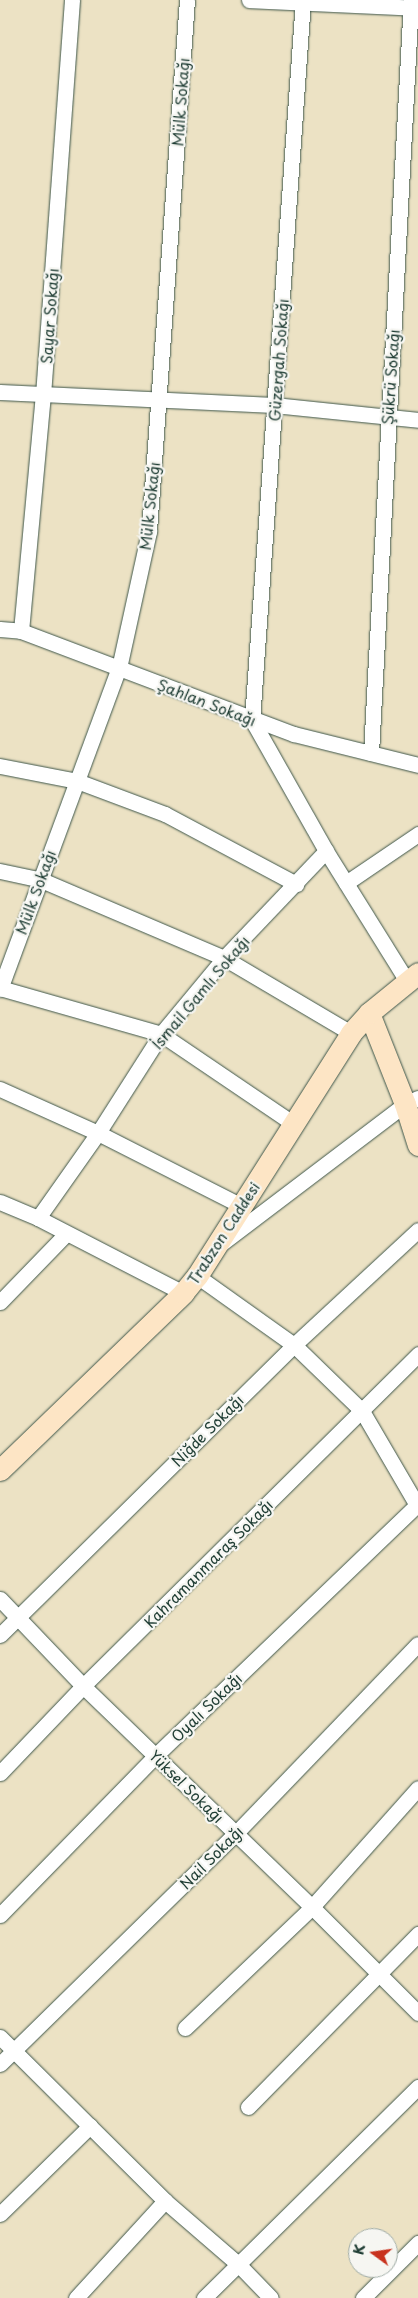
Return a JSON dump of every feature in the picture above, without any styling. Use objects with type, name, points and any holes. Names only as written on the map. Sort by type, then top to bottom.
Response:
[{"type":"main road","name":"Trabzon Caddesi","points":[[0,1470],[183,1293],[197,1276],[351,1033],[369,1014],[413,977]]},
{"type":"main road","points":[[369,1014],[412,1101],[418,1145]]},
{"type":"street","name":"Sayar Sokağı","points":[[21,631],[43,396],[72,0]]},
{"type":"street","name":"Mülk Sokağı","points":[[0,988],[119,668],[149,531],[187,0]]},
{"type":"street","points":[[249,0],[413,5]]},
{"type":"street","name":"Güzergah Sokağı","points":[[252,720],[302,2]]},
{"type":"street","name":"Şükrü Sokağı","points":[[371,753],[387,419],[413,5]]},
{"type":"street","points":[[0,392],[43,396],[274,405],[387,419],[418,420]]},
{"type":"street","name":"Şahlan Sokağı","points":[[0,628],[21,631],[252,720],[294,734],[418,765]]},
{"type":"street","points":[[252,720],[346,883],[413,977]]},
{"type":"street","points":[[0,766],[77,781],[165,814],[296,884]]},
{"type":"street","points":[[346,883],[418,834]]},
{"type":"street","name":"İsmail Gamlı Sokağı","points":[[38,1218],[98,1133],[161,1034],[224,958],[326,851]]},
{"type":"street","points":[[0,871],[39,879],[224,958],[351,1033]]},
{"type":"street","points":[[0,988],[161,1034],[294,1124]]},
{"type":"street","points":[[0,1089],[98,1133],[242,1206]]},
{"type":"street","points":[[213,1250],[412,1101]]},
{"type":"street","points":[[0,1202],[38,1218],[183,1293]]},
{"type":"street","name":"Niğde Sokağı","points":[[0,1635],[294,1345],[418,1230]]},
{"type":"street","points":[[0,1302],[66,1234]]},
{"type":"street","points":[[197,1276],[294,1345],[362,1411],[417,1505]]},
{"type":"street","name":"Kahramanmaraş Sokağı","points":[[0,1773],[83,1686],[418,1354]]},
{"type":"street","name":"Oyalı Sokağı","points":[[0,1915],[155,1756],[417,1505]]},
{"type":"street","name":"Yüksel Sokağı","points":[[0,1599],[83,1686],[312,1907],[418,2013]]},
{"type":"street","name":"Nail Sokağı","points":[[0,2064],[236,1833],[418,1644]]},
{"type":"street","points":[[185,2028],[312,1907],[418,1788]]},
{"type":"street","points":[[248,2107],[418,1934]]},
{"type":"street","points":[[0,2037],[165,2201],[238,2264],[271,2298]]},
{"type":"street","points":[[204,2298],[418,2087]]},
{"type":"street","points":[[0,2214],[90,2126]]},
{"type":"street","points":[[76,2298],[165,2201]]},
{"type":"street","points":[[363,2298],[418,2243]]}]
